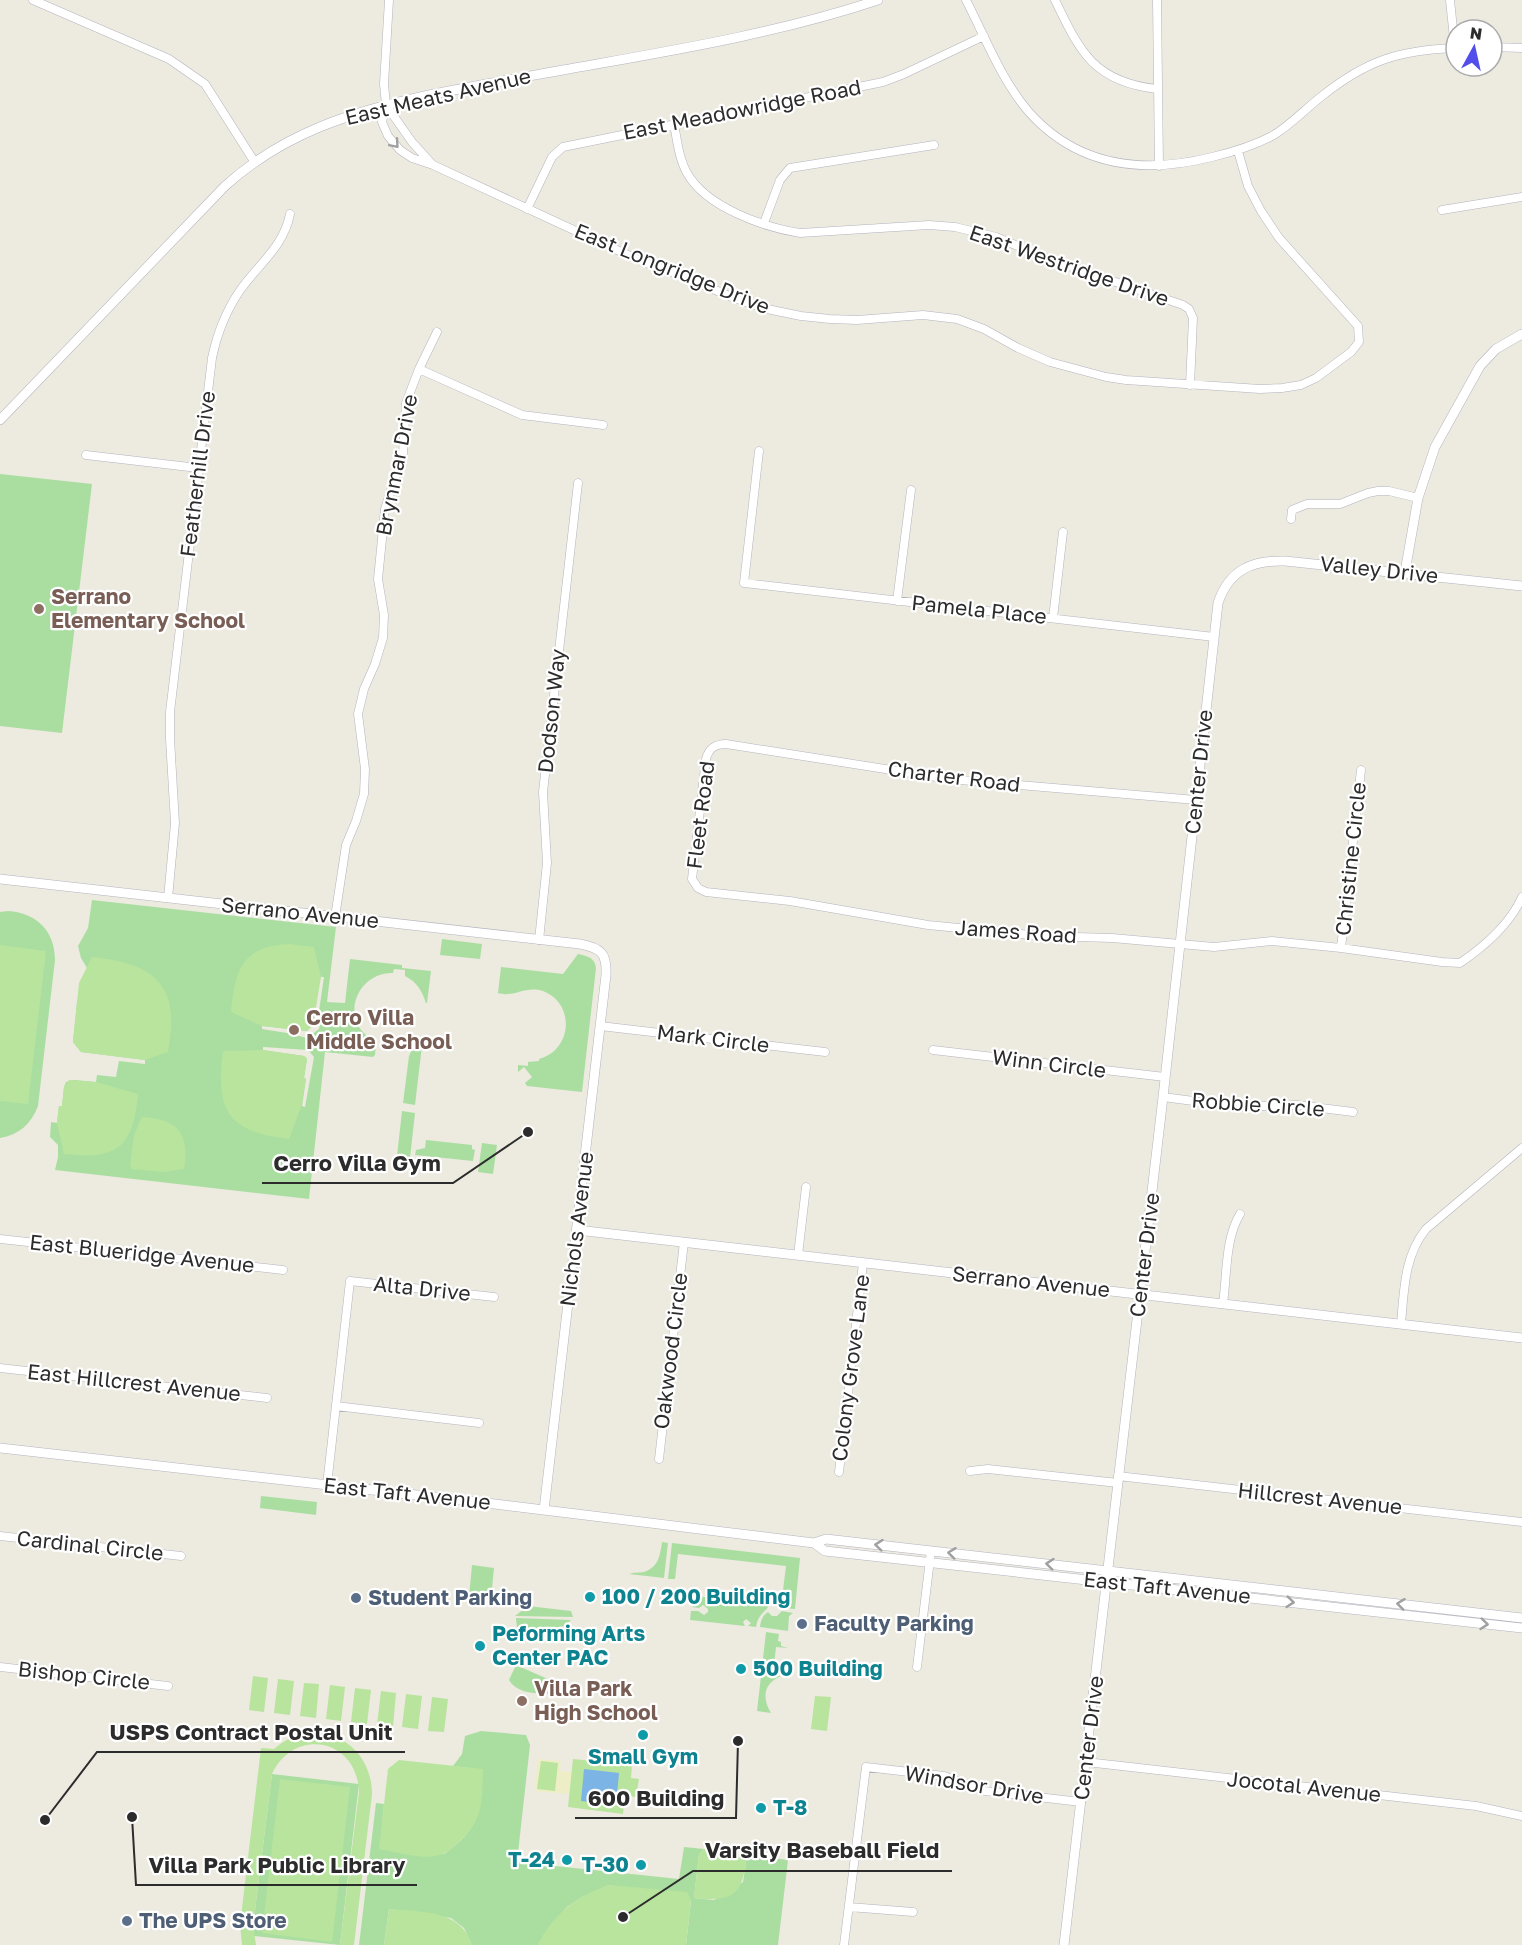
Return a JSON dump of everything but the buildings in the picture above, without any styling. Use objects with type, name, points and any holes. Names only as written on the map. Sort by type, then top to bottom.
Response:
[{"type":"street","points":[[33,0],[169,58],[205,84],[254,161]]},
{"type":"street","points":[[386,105],[384,84],[389,0]]},
{"type":"street","name":"East Meats Avenue","points":[[0,420],[225,186],[254,161],[314,128],[386,105],[802,24],[878,0]]},
{"type":"street","points":[[966,0],[1016,96],[1038,120],[1064,142],[1085,153],[1141,166],[1194,162],[1238,151],[1286,127],[1323,95],[1377,61],[1404,53],[1444,49]]},
{"type":"street","points":[[1055,0],[1078,47],[1093,63],[1119,81],[1157,89]]},
{"type":"street","points":[[1157,0],[1160,166]]},
{"type":"street","points":[[1450,0],[1452,18]]},
{"type":"street","name":"East Meadowridge Road","points":[[527,210],[544,171],[558,150],[569,145],[883,82],[919,68],[984,36]]},
{"type":"street","points":[[1504,47],[1522,48]]},
{"type":"street","name":"East Longridge Drive","points":[[386,105],[382,122],[393,144],[405,154],[643,262],[767,309],[830,319],[942,316],[970,323],[1034,355],[1067,368],[1126,380],[1260,389],[1301,385],[1316,378],[1351,352],[1359,342],[1360,331],[1355,321],[1279,238],[1248,186],[1238,151]]},
{"type":"street","name":"East Longridge Drive","points":[[386,105],[412,142],[433,165]]},
{"type":"street","name":"East Westridge Drive","points":[[674,124],[685,171],[702,193],[726,209],[764,223],[791,231],[811,233],[929,225],[955,227],[996,237],[1054,261],[1176,302],[1189,309],[1193,318],[1190,385]]},
{"type":"street","points":[[764,223],[780,180],[790,168],[934,145]]},
{"type":"street","points":[[1442,210],[1522,197]]},
{"type":"street","name":"Featherhill Drive","points":[[168,898],[175,823],[170,712],[210,369],[219,333],[240,291],[281,240],[287,229],[290,214]]},
{"type":"street","name":"Brynmar Drive","points":[[336,917],[346,845],[357,821],[364,794],[365,769],[358,714],[364,689],[383,638],[384,615],[378,579],[385,509],[403,453],[406,403],[437,332]]},
{"type":"street","points":[[1405,572],[1418,498],[1435,447],[1480,366],[1496,349],[1522,334]]},
{"type":"street","points":[[419,369],[522,415],[603,425]]},
{"type":"street","name":"Pamela Place","points":[[759,451],[744,583],[1214,637]]},
{"type":"street","points":[[86,455],[198,468]]},
{"type":"street","name":"Dodson Way","points":[[539,940],[547,863],[543,792],[578,483]]},
{"type":"street","points":[[897,601],[910,490]]},
{"type":"street","points":[[1290,519],[1292,510],[1302,505],[1340,504],[1368,493],[1389,491],[1418,498]]},
{"type":"street","points":[[1053,618],[1063,532]]},
{"type":"street","name":"Valley Drive","points":[[1239,572],[1257,563],[1275,560],[1522,586]]},
{"type":"street","name":"Center Drive","points":[[1064,1945],[1141,1294],[1214,637],[1221,595],[1228,582],[1239,572]]},
{"type":"street","name":"Charter Road","points":[[713,746],[721,744],[737,746],[949,779],[1196,800]]},
{"type":"street","name":"Fleet Road","points":[[695,885],[692,879],[706,759],[713,746]]},
{"type":"street","name":"Christine Circle","points":[[1341,948],[1361,770]]},
{"type":"street","name":"Serrano Avenue","points":[[0,879],[580,944],[599,950]]},
{"type":"street","name":"James Road","points":[[695,885],[706,892],[790,901],[928,925],[1041,936],[1112,938],[1222,947],[1272,941],[1460,963],[1492,937],[1515,912],[1522,897]]},
{"type":"street","name":"Nichols Avenue","points":[[544,1510],[606,971],[604,957],[599,950]]},
{"type":"street","name":"Mark Circle","points":[[600,1026],[825,1052]]},
{"type":"street","name":"Winn Circle","points":[[933,1050],[1165,1077]]},
{"type":"street","name":"Robbie Circle","points":[[1163,1097],[1239,1107],[1297,1105],[1353,1112]]},
{"type":"street","points":[[1401,1324],[1407,1269],[1418,1239],[1426,1229],[1522,1148]]},
{"type":"street","points":[[798,1255],[806,1187]]},
{"type":"street","points":[[1223,1304],[1231,1240],[1240,1214]]},
{"type":"street","name":"Serrano Avenue","points":[[577,1230],[1522,1338]]},
{"type":"street","name":"East Blueridge Avenue","points":[[0,1239],[283,1270]]},
{"type":"street","name":"Oakwood Circle","points":[[659,1459],[684,1242]]},
{"type":"street","name":"Colony Grove Lane","points":[[839,1472],[863,1263]]},
{"type":"street","name":"Alta Drive","points":[[336,1406],[350,1281],[494,1298]]},
{"type":"street","name":"East Hillcrest Avenue","points":[[0,1368],[267,1398]]},
{"type":"street","points":[[327,1485],[336,1406],[479,1423]]},
{"type":"street","name":"East Taft Avenue","points":[[0,1448],[814,1543],[826,1539],[1522,1618]]},
{"type":"street","name":"Hillcrest Avenue","points":[[970,1471],[988,1469],[1118,1480],[1522,1522]]},
{"type":"street","name":"Cardinal Circle","points":[[0,1536],[181,1556]]},
{"type":"street","name":"East Taft Avenue","points":[[814,1543],[825,1551],[1522,1628]]},
{"type":"street","points":[[916,1667],[931,1551]]},
{"type":"street","points":[[1353,1609],[1354,1599]]},
{"type":"street","points":[[1455,1621],[1456,1610]]},
{"type":"street","name":"Bishop Circle","points":[[0,1667],[168,1686]]},
{"type":"street","name":"Jocotal Avenue","points":[[1086,1762],[1476,1806],[1522,1816]]},
{"type":"street","name":"Windsor Drive","points":[[849,1906],[866,1767],[944,1776],[985,1791],[1081,1802]]},
{"type":"street","points":[[844,1945],[849,1906],[913,1912]]},
{"type":"green space","name":"Serrano Elementary School","points":[[0,474],[92,484],[62,733],[0,726]]},
{"type":"green space","points":[[92,900],[336,927],[327,1002],[345,1003],[350,959],[431,971],[427,1003],[418,987],[405,976],[405,970],[394,969],[393,973],[374,978],[360,990],[354,1008],[355,1017],[359,1027],[376,1044],[373,1057],[325,1052],[309,1199],[55,1170],[58,1145],[50,1137],[51,1122],[57,1123],[66,1082],[74,1080],[96,1082],[97,1075],[116,1077],[119,1061],[145,1064],[145,1060],[81,1052],[73,1042],[77,1002],[87,968],[78,946],[88,928]],"holes":[[[320,977],[324,977],[318,1018],[321,1018],[319,1029],[307,1038],[262,1029],[262,1026],[307,1031],[313,1025]],[[263,1047],[308,1050],[314,1057],[305,1107],[302,1106],[307,1059],[304,1056],[263,1050]]]},
{"type":"green space","points":[[8,911],[28,915],[42,925],[52,940],[55,960],[38,1106],[24,1128],[0,1138],[0,912]]},
{"type":"green space","points":[[442,939],[482,944],[480,959],[440,955]]},
{"type":"green space","points":[[289,944],[314,947],[321,977],[313,1025],[307,1031],[262,1026],[231,1012],[235,984],[244,963],[251,955],[261,950]]},
{"type":"green space","points":[[0,945],[46,951],[28,1104],[0,1101]]},
{"type":"green space","points":[[578,954],[590,958],[596,968],[582,1092],[527,1086],[525,1083],[532,1077],[524,1067],[518,1072],[518,1065],[528,1066],[528,1062],[539,1061],[558,1046],[566,1026],[565,1016],[554,997],[543,991],[531,989],[509,994],[498,993],[501,967],[563,974]]},
{"type":"green space","points":[[92,957],[119,961],[144,970],[162,987],[168,999],[171,1014],[168,1052],[145,1060],[81,1052],[73,1042],[79,983]]},
{"type":"green space","points":[[423,1037],[415,1105],[403,1103],[409,1056],[417,1038]]},
{"type":"green space","points":[[262,1050],[304,1056],[307,1059],[301,1107],[289,1139],[268,1136],[239,1124],[230,1115],[224,1103],[221,1089],[223,1051]]},
{"type":"green space","points":[[69,1080],[96,1082],[138,1094],[132,1127],[119,1146],[97,1155],[64,1154],[57,1123],[64,1087]]},
{"type":"green space","points":[[402,1111],[415,1113],[410,1158],[397,1156]]},
{"type":"green space","points":[[142,1117],[165,1121],[179,1131],[185,1146],[184,1169],[164,1172],[132,1169],[130,1165],[134,1135]]},
{"type":"green space","points":[[426,1140],[472,1145],[472,1149],[475,1150],[473,1161],[415,1155],[416,1150],[425,1148]]},
{"type":"green space","points":[[482,1143],[497,1145],[493,1174],[478,1172]]},
{"type":"green space","points":[[261,1496],[317,1502],[316,1515],[260,1508]]},
{"type":"green space","points":[[662,1542],[668,1543],[664,1578],[629,1574],[644,1572],[653,1567],[659,1556]]},
{"type":"green space","points":[[672,1543],[800,1558],[795,1609],[781,1606],[786,1566],[678,1554],[675,1579],[668,1579]]},
{"type":"green space","points":[[472,1565],[494,1568],[491,1599],[469,1597]]},
{"type":"green space","points":[[686,1595],[769,1604],[759,1618],[756,1627],[748,1626],[751,1623],[746,1619],[743,1622],[745,1626],[690,1620],[691,1611],[698,1611],[704,1615],[708,1609],[703,1605],[699,1608],[692,1607],[693,1600],[686,1599]]},
{"type":"green space","points":[[528,1606],[571,1611],[573,1617],[515,1616]]},
{"type":"green space","points":[[782,1611],[793,1613],[789,1616],[788,1631],[760,1627],[762,1618],[768,1612],[772,1616],[777,1616]]},
{"type":"green space","points":[[516,1618],[571,1620],[565,1626],[522,1634],[517,1628]]},
{"type":"green space","points":[[766,1632],[779,1634],[778,1641],[781,1642],[781,1646],[788,1648],[776,1647],[773,1675],[781,1676],[771,1683],[765,1697],[771,1713],[757,1711]]},
{"type":"green space","points":[[516,1665],[557,1683],[563,1692],[541,1694],[519,1689],[509,1680]]},
{"type":"green space","points":[[253,1676],[268,1678],[264,1712],[249,1710]]},
{"type":"green space","points":[[278,1679],[294,1681],[290,1715],[274,1713]]},
{"type":"green space","points":[[304,1683],[319,1684],[316,1718],[300,1716]]},
{"type":"green space","points":[[330,1685],[345,1687],[341,1721],[326,1719]]},
{"type":"green space","points":[[355,1688],[371,1690],[367,1724],[351,1722]]},
{"type":"green space","points":[[381,1691],[396,1693],[393,1727],[377,1725]]},
{"type":"green space","points":[[406,1694],[422,1696],[418,1729],[402,1727]]},
{"type":"green space","points":[[815,1696],[831,1697],[827,1731],[811,1729]]},
{"type":"green space","points":[[432,1697],[448,1699],[444,1732],[428,1731]]},
{"type":"green space","points":[[481,1731],[526,1735],[530,1745],[517,1862],[679,1879],[684,1847],[704,1849],[699,1854],[694,1898],[714,1900],[743,1882],[747,1855],[788,1860],[778,1945],[686,1945],[691,1901],[609,1885],[582,1897],[567,1907],[549,1927],[538,1945],[472,1945],[464,1928],[451,1918],[389,1909],[384,1945],[359,1945],[376,1803],[384,1804],[380,1849],[444,1854],[466,1835],[476,1818],[482,1770],[453,1766],[462,1754],[465,1736]]},
{"type":"green space","points":[[317,1732],[340,1739],[357,1752],[368,1771],[371,1782],[372,1794],[354,1945],[340,1945],[359,1792],[356,1774],[348,1760],[336,1750],[323,1745],[309,1745],[295,1749],[282,1759],[272,1774],[253,1926],[256,1945],[242,1945],[240,1925],[261,1748],[274,1749],[294,1736]]},
{"type":"green space","points":[[573,1759],[632,1765],[631,1778],[639,1779],[636,1797],[625,1796],[623,1814],[568,1807]]},
{"type":"green space","points":[[399,1760],[483,1769],[482,1800],[477,1817],[467,1834],[454,1847],[442,1854],[422,1857],[379,1849],[388,1769]]},
{"type":"green space","points":[[541,1761],[558,1763],[555,1791],[537,1789]]},
{"type":"green space","points":[[272,1774],[359,1784],[340,1945],[254,1936],[253,1926]]},
{"type":"green space","points":[[280,1779],[350,1787],[332,1942],[262,1933]]},
{"type":"green space","points":[[704,1849],[747,1855],[742,1879],[734,1893],[719,1899],[694,1898],[699,1854]]},
{"type":"green space","points":[[609,1885],[687,1892],[691,1900],[686,1945],[538,1945],[558,1915],[587,1894]]},
{"type":"green space","points":[[389,1909],[426,1912],[449,1919],[467,1933],[472,1945],[384,1945]]},
{"type":"sand","points":[[538,1759],[561,1761],[560,1771],[572,1772],[569,1794],[535,1791]]},
{"type":"water","points":[[584,1769],[619,1773],[616,1805],[581,1801]]},
{"type":"place","name":"Serrano Elementary School","points":[[39,609]]},
{"type":"place","name":"Cerro Villa Middle School","points":[[294,1030]]},
{"type":"place","name":"Cerro Villa Gym","points":[[528,1132]]},
{"type":"place","name":"100 / 200 Building","points":[[590,1597]]},
{"type":"place","name":"Student Parking","points":[[356,1598]]},
{"type":"place","name":"Faculty Parking","points":[[802,1624]]},
{"type":"place","name":"Peforming Arts Center PAC","points":[[480,1646]]},
{"type":"place","name":"500 Building","points":[[741,1669]]},
{"type":"place","name":"Villa Park High School","points":[[522,1701]]},
{"type":"place","name":"Small Gym","points":[[643,1735]]},
{"type":"place","name":"600 Building","points":[[738,1741]]},
{"type":"place","name":"T-8","points":[[761,1808]]},
{"type":"place","name":"Villa Park Public Library","points":[[132,1817]]},
{"type":"place","name":"USPS Contract Postal Unit","points":[[45,1820]]},
{"type":"place","name":"T-24","points":[[567,1860]]},
{"type":"place","name":"T-30","points":[[641,1865]]},
{"type":"place","name":"Varsity Baseball Field","points":[[623,1917]]},
{"type":"place","name":"The UPS Store","points":[[127,1921]]}]
